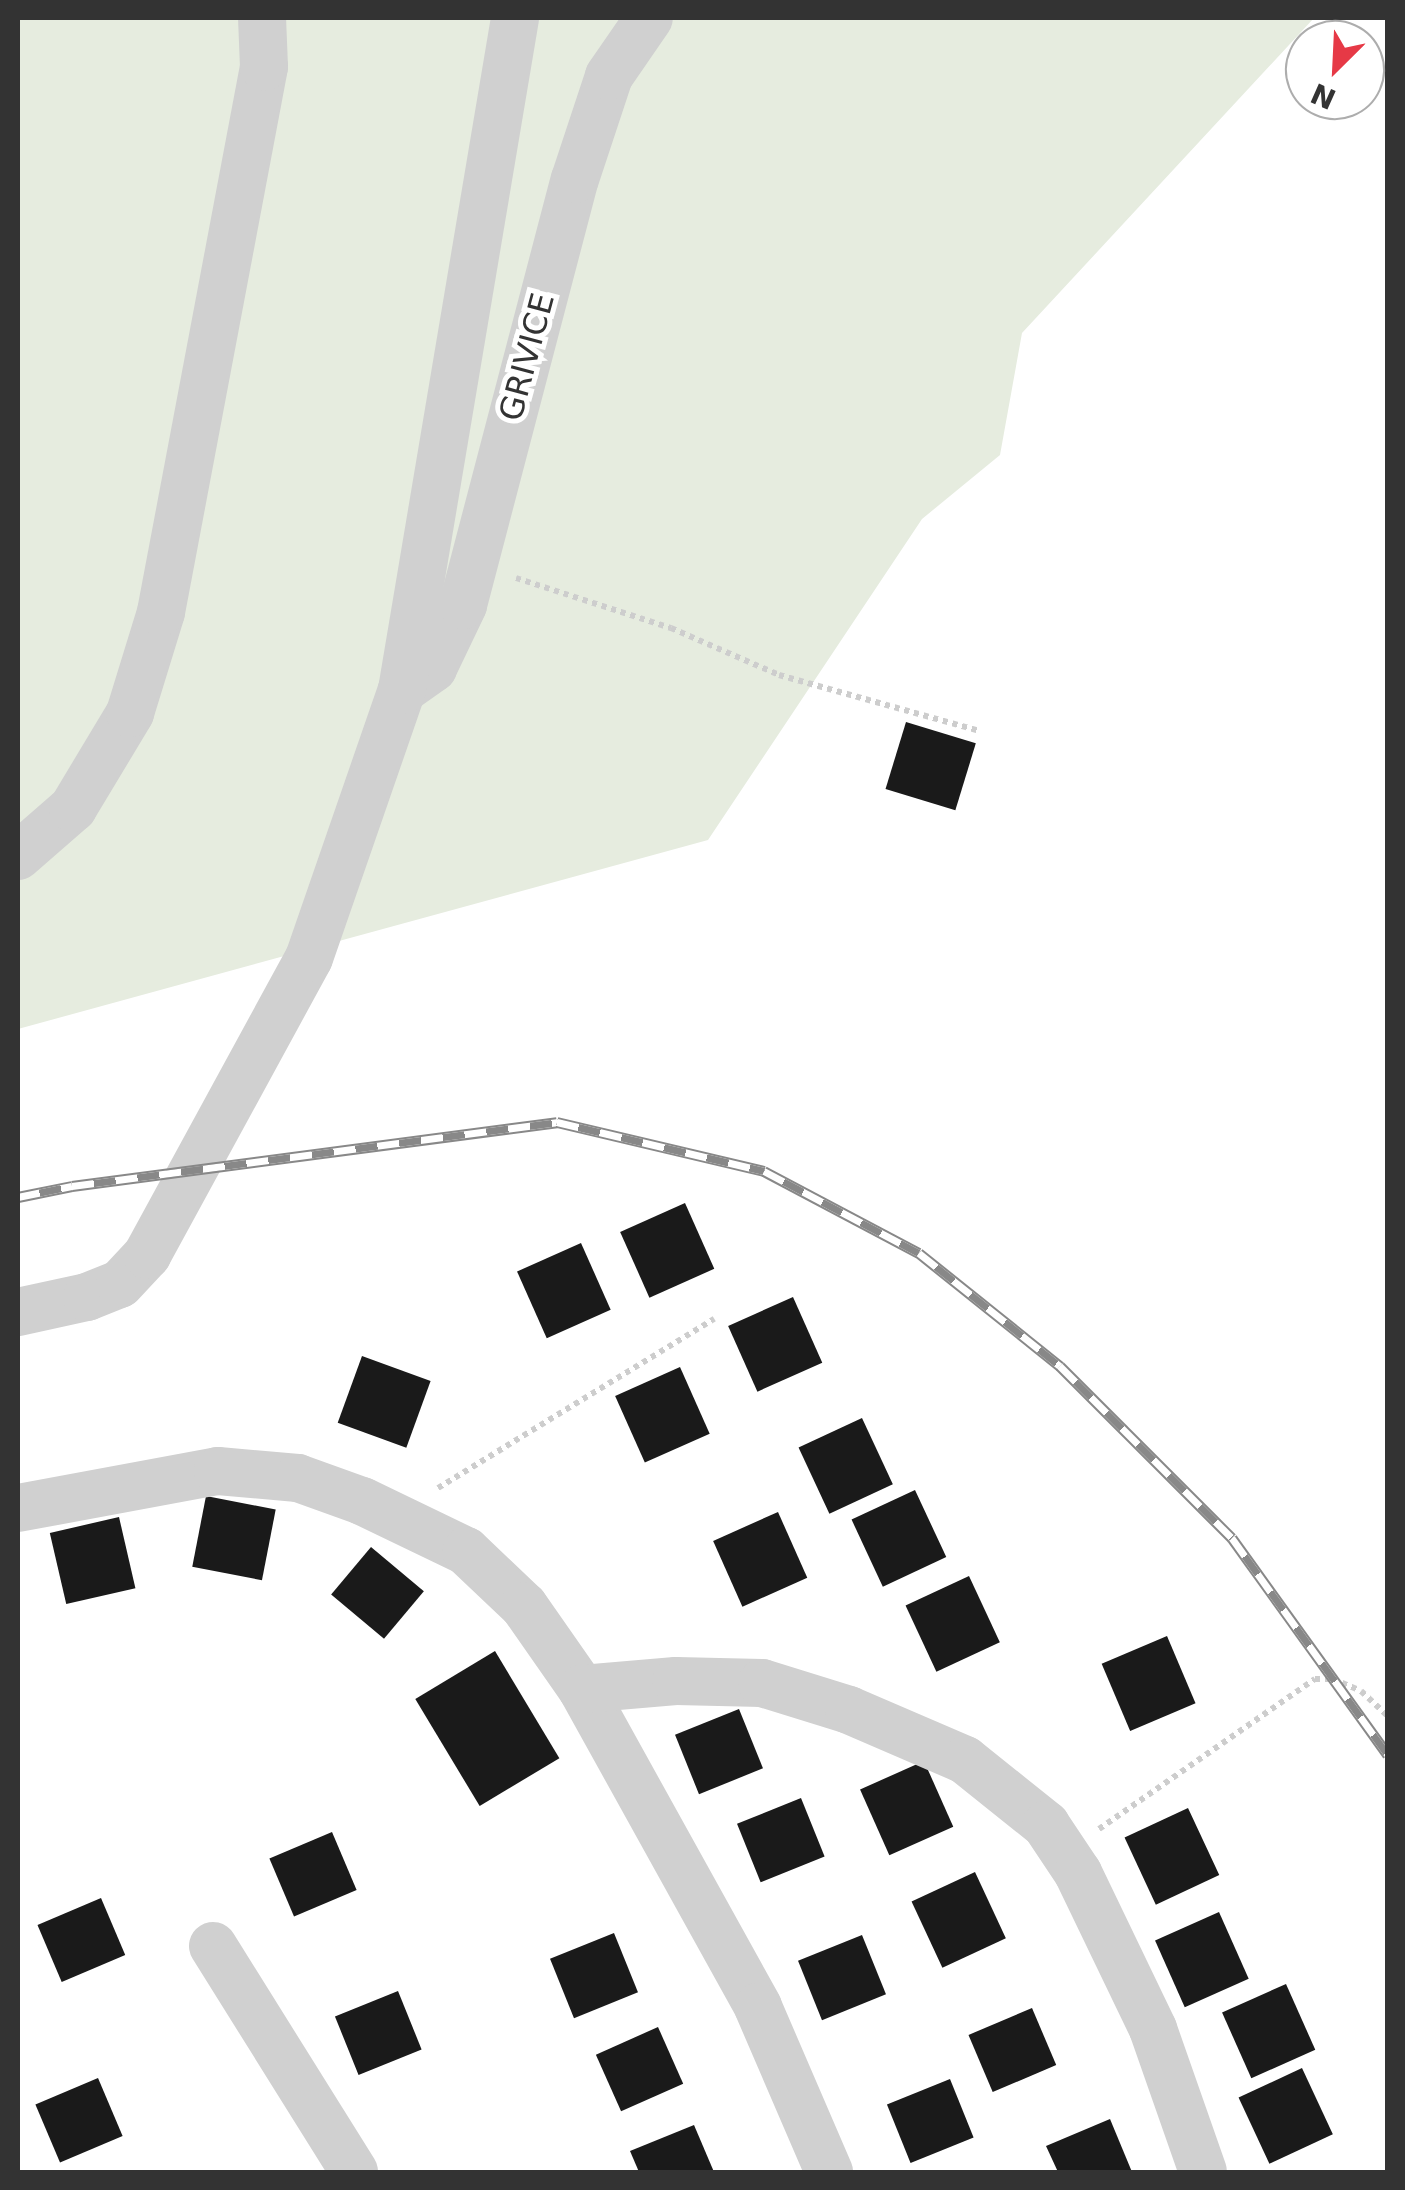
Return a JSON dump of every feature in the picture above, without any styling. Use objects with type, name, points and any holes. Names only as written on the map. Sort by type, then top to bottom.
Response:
[{"type":"street","points":[[18,856],[74,808],[130,714],[160,612],[264,67],[262,18]]},
{"type":"street","points":[[18,1312],[87,1297],[120,1284],[148,1255],[309,958],[402,690],[515,18]]},
{"type":"street","name":"GRIVICE","points":[[402,690],[433,668],[463,605],[586,145],[609,76],[649,18]]},
{"type":"street","points":[[18,1508],[218,1471],[298,1478],[393,1516],[466,1551],[524,1606],[582,1688],[758,2006],[830,2172]]},
{"type":"street","points":[[582,1688],[676,1681],[762,1683],[849,1710],[965,1760],[1046,1825],[1065,1852],[1153,2030],[1203,2172]]},
{"type":"street","points":[[213,1946],[354,2172]]},
{"type":"path","points":[[474,564],[671,628],[780,675],[979,730]]},
{"type":"path","points":[[393,1516],[714,1318]]},
{"type":"path","points":[[1065,1852],[1315,1678],[1362,1690],[1388,1716]]},
{"type":"shaded area","points":[[18,18],[1314,18],[1285,20],[1285,49],[1022,333],[1000,455],[922,519],[708,840],[18,1029]]},
{"type":"building","points":[[906,722],[976,743],[955,810],[886,789]]},
{"type":"building","points":[[685,1203],[714,1269],[649,1298],[620,1232]]},
{"type":"building","points":[[581,1243],[611,1310],[547,1338],[517,1271]]},
{"type":"building","points":[[793,1297],[822,1363],[757,1392],[728,1326]]},
{"type":"building","points":[[362,1356],[431,1381],[406,1448],[338,1423]]},
{"type":"building","points":[[680,1367],[710,1434],[645,1463],[615,1396]]},
{"type":"building","points":[[862,1418],[893,1484],[829,1514],[799,1448]]},
{"type":"building","points":[[915,1490],[946,1557],[883,1587],[852,1520]]},
{"type":"building","points":[[206,1496],[276,1510],[262,1580],[192,1567]]},
{"type":"building","points":[[778,1512],[807,1578],[742,1607],[713,1541]]},
{"type":"building","points":[[119,1517],[135,1588],[66,1604],[50,1533]]},
{"type":"building","points":[[371,1547],[424,1591],[384,1639],[331,1594]]},
{"type":"building","points":[[969,1576],[1000,1642],[936,1672],[906,1606]]},
{"type":"building","points":[[1167,1636],[1196,1703],[1130,1731],[1102,1664]]},
{"type":"building","points":[[495,1651],[559,1758],[480,1806],[415,1699]]},
{"type":"building","points":[[739,1709],[763,1768],[699,1794],[675,1735]]},
{"type":"building","points":[[924,1761],[953,1827],[889,1855],[860,1789]]},
{"type":"building","points":[[801,1798],[825,1856],[761,1882],[737,1824]]},
{"type":"building","points":[[1188,1808],[1219,1875],[1156,1905],[1125,1838]]},
{"type":"building","points":[[332,1832],[357,1890],[294,1917],[269,1859]]},
{"type":"building","points":[[975,1872],[1006,1938],[942,1968],[912,1902]]},
{"type":"building","points":[[101,1898],[125,1955],[62,1982],[37,1925]]},
{"type":"building","points":[[1219,1912],[1249,1979],[1185,2007],[1155,1940]]},
{"type":"building","points":[[614,1933],[638,1992],[574,2018],[550,1959]]},
{"type":"building","points":[[862,1935],[886,1994],[822,2020],[798,1961]]},
{"type":"building","points":[[1286,1984],[1315,2050],[1251,2078],[1222,2012]]},
{"type":"building","points":[[398,1991],[422,2049],[359,2075],[335,2016]]},
{"type":"building","points":[[1032,2008],[1056,2065],[993,2092],[968,2035]]},
{"type":"building","points":[[658,2027],[683,2084],[621,2111],[596,2055]]},
{"type":"building","points":[[1302,2068],[1333,2134],[1269,2164],[1239,2098]]},
{"type":"building","points":[[98,2078],[123,2136],[60,2163],[35,2105]]},
{"type":"building","points":[[950,2079],[974,2137],[911,2163],[887,2104]]},
{"type":"building","points":[[1110,2119],[1132,2172],[1058,2172],[1046,2146]]},
{"type":"building","points":[[694,2125],[714,2172],[639,2172],[630,2151]]},
{"type":"railway","points":[[18,1197],[72,1186],[557,1122],[764,1171],[919,1253],[1060,1366],[1232,1538],[1388,1755]]}]
